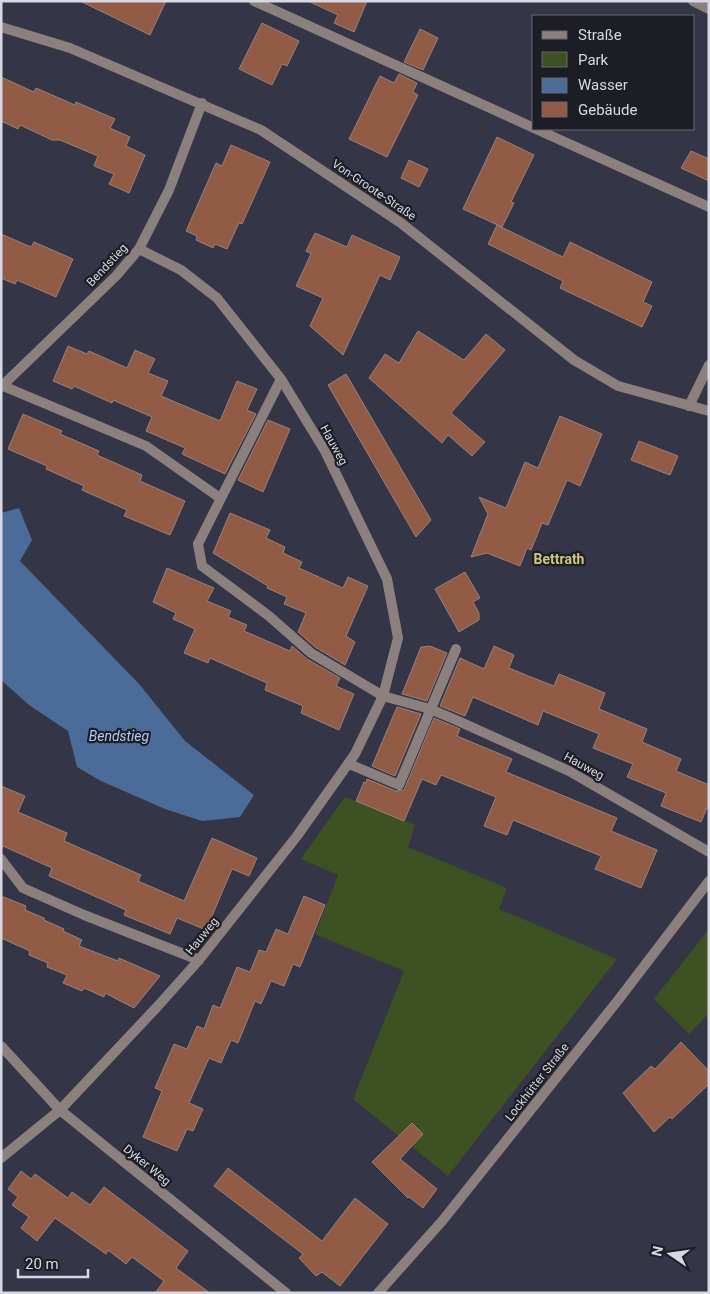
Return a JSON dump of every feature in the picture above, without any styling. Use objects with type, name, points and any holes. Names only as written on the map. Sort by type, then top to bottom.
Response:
[{"type":"street","points":[[254,1],[532,127]]},
{"type":"street","points":[[693,1],[709,9]]},
{"type":"street","name":"Von-Groote-Straße","points":[[1,27],[70,48],[261,130],[401,222],[574,360],[618,386],[709,411]]},
{"type":"street","name":"Bendstieg","points":[[2,386],[116,276],[139,249],[169,190],[202,104]]},
{"type":"street","points":[[539,130],[709,207]]},
{"type":"street","name":"Hauweg","points":[[1,1158],[60,1110],[199,960],[298,836],[355,754],[383,696],[398,638],[387,579],[325,451],[281,379],[217,298],[182,270],[139,249]]},
{"type":"street","points":[[689,406],[709,365]]},
{"type":"street","name":"Hauweg","points":[[281,379],[198,544],[202,566],[269,616],[311,653],[383,696],[430,709],[569,771],[709,852]]},
{"type":"street","points":[[2,386],[146,446],[220,498]]},
{"type":"street","points":[[349,764],[399,785],[456,649]]},
{"type":"street","points":[[1,859],[23,888],[84,915],[199,960]]},
{"type":"street","name":"Lockhütter Straße","points":[[378,1293],[443,1220],[619,999],[709,881]]},
{"type":"street","name":"Dyker Weg","points":[[1,1046],[60,1110],[286,1293]]},
{"type":"green space","points":[[345,797],[415,825],[408,847],[507,888],[499,909],[617,959],[448,1176],[353,1099],[404,971],[315,934],[338,875],[301,859]]},
{"type":"green space","points":[[709,929],[709,1013],[689,1034],[654,999]]},
{"type":"water","name":"Bendstieg","points":[[19,508],[32,540],[20,561],[140,685],[185,741],[254,795],[240,817],[202,821],[165,809],[101,781],[77,767],[68,731],[29,705],[1,680],[1,513]]},
{"type":"building","points":[[80,1],[166,1],[150,35]]},
{"type":"building","points":[[308,1],[367,1],[354,32],[334,23],[338,15]]},
{"type":"building","points":[[262,23],[299,41],[287,66],[282,64],[272,85],[239,69]]},
{"type":"building","points":[[420,29],[438,38],[423,70],[404,62]]},
{"type":"building","points":[[399,74],[417,83],[413,92],[418,95],[387,157],[349,139],[380,76],[394,83]]},
{"type":"building","points":[[1,77],[34,92],[36,88],[75,105],[76,102],[115,119],[110,128],[130,137],[126,146],[145,155],[129,193],[109,184],[114,174],[94,166],[98,156],[60,140],[52,140],[20,125],[18,129],[1,121]]},
{"type":"building","points":[[497,137],[534,155],[511,202],[514,203],[502,227],[463,209]]},
{"type":"building","points":[[231,145],[270,162],[242,224],[239,223],[227,249],[215,244],[213,248],[196,240],[197,236],[186,231],[216,163],[222,166]]},
{"type":"building","points":[[691,151],[709,159],[709,181],[681,168]]},
{"type":"building","points":[[409,160],[428,169],[419,187],[401,178]]},
{"type":"building","points":[[497,225],[563,257],[570,242],[652,282],[643,302],[652,306],[642,327],[560,288],[563,281],[488,244]]},
{"type":"building","points":[[315,233],[347,247],[352,235],[400,257],[390,280],[380,275],[343,355],[310,326],[323,298],[296,286],[311,254],[306,251]]},
{"type":"building","points":[[1,234],[31,247],[34,242],[73,259],[56,297],[17,280],[15,284],[1,278]]},
{"type":"building","points":[[418,331],[464,360],[486,334],[505,350],[451,413],[485,442],[472,456],[448,435],[442,443],[369,378],[385,354],[399,363]]},
{"type":"building","points":[[68,346],[87,354],[89,351],[127,368],[135,350],[155,359],[148,373],[168,381],[161,396],[220,421],[237,381],[257,389],[247,410],[256,414],[225,474],[182,454],[185,448],[146,431],[152,417],[113,400],[112,403],[74,386],[72,389],[53,381]]},
{"type":"building","points":[[346,374],[431,520],[416,537],[328,385]]},
{"type":"building","points":[[23,414],[62,431],[60,434],[99,451],[97,455],[142,475],[140,481],[185,501],[170,535],[124,516],[127,510],[82,490],[84,486],[46,469],[47,466],[8,449]]},
{"type":"building","points":[[560,416],[602,434],[580,486],[567,480],[548,525],[542,523],[531,550],[527,548],[520,566],[487,553],[471,557],[488,514],[479,497],[506,508],[525,462],[538,468]]},
{"type":"building","points":[[268,420],[290,429],[263,492],[238,480]]},
{"type":"building","points":[[639,441],[678,456],[670,475],[631,460]]},
{"type":"building","points":[[230,513],[270,530],[266,538],[285,547],[283,553],[302,562],[299,568],[343,588],[348,577],[368,586],[346,636],[355,642],[345,665],[315,647],[298,632],[306,613],[284,604],[287,597],[267,588],[268,586],[213,553]]},
{"type":"building","points":[[167,568],[214,588],[207,601],[231,611],[228,617],[247,625],[244,631],[290,651],[292,646],[307,659],[340,678],[336,686],[354,694],[339,730],[301,713],[303,706],[265,690],[267,683],[210,658],[208,663],[184,653],[195,629],[173,619],[176,613],[153,602]]},
{"type":"building","points":[[465,572],[480,598],[473,602],[479,613],[479,620],[459,632],[435,589]]},
{"type":"building","points":[[430,646],[447,653],[427,701],[402,694],[421,647]]},
{"type":"building","points":[[494,646],[514,655],[509,668],[554,686],[559,674],[605,693],[599,709],[647,729],[642,742],[681,759],[676,771],[709,785],[709,803],[701,822],[661,806],[666,793],[627,777],[633,764],[593,748],[599,734],[543,711],[538,725],[473,697],[465,716],[440,706],[460,658],[484,669]]},
{"type":"building","points":[[397,707],[421,714],[395,776],[372,766]]},
{"type":"building","points":[[434,718],[460,729],[457,736],[512,759],[506,772],[617,818],[611,831],[657,850],[641,888],[595,869],[601,856],[513,820],[507,835],[484,826],[496,797],[441,775],[436,785],[422,779],[404,821],[356,801],[367,779],[396,791],[404,790]]},
{"type":"building","points":[[1,786],[25,796],[18,812],[67,833],[64,841],[141,875],[138,881],[184,901],[212,838],[257,858],[249,876],[232,869],[206,930],[177,918],[170,934],[124,915],[126,910],[49,876],[52,868],[3,846],[1,851]]},
{"type":"building","points":[[1,896],[26,906],[25,910],[44,918],[44,920],[64,929],[63,931],[82,940],[79,946],[118,961],[119,958],[160,976],[134,1008],[105,993],[104,997],[84,988],[82,991],[63,983],[67,975],[47,967],[48,963],[29,955],[30,951],[1,938]]},
{"type":"building","points":[[304,896],[325,905],[300,967],[293,964],[284,986],[271,981],[261,1004],[255,1001],[238,1043],[231,1040],[221,1063],[209,1058],[189,1103],[203,1109],[193,1131],[187,1129],[177,1151],[143,1137],[162,1091],[155,1088],[174,1044],[187,1049],[197,1026],[204,1029],[213,1005],[220,1008],[237,967],[250,972],[259,950],[266,952],[276,929],[288,934]]},
{"type":"building","points":[[681,1042],[709,1071],[709,1084],[672,1119],[670,1117],[654,1132],[623,1093],[651,1066],[655,1069]]},
{"type":"building","points":[[412,1123],[423,1134],[400,1159],[437,1189],[423,1208],[408,1198],[372,1162]]},
{"type":"building","points":[[228,1168],[322,1241],[355,1198],[388,1224],[340,1286],[322,1272],[316,1276],[299,1258],[303,1254],[214,1186]]},
{"type":"building","points":[[21,1171],[31,1179],[35,1174],[68,1198],[72,1192],[90,1205],[104,1187],[188,1251],[176,1268],[210,1293],[155,1293],[164,1281],[132,1257],[126,1264],[108,1250],[106,1254],[55,1218],[37,1241],[21,1228],[29,1217],[12,1205],[18,1197],[8,1189]]},
{"type":"district","name":"Bettrath","points":[[559,559]]}]
